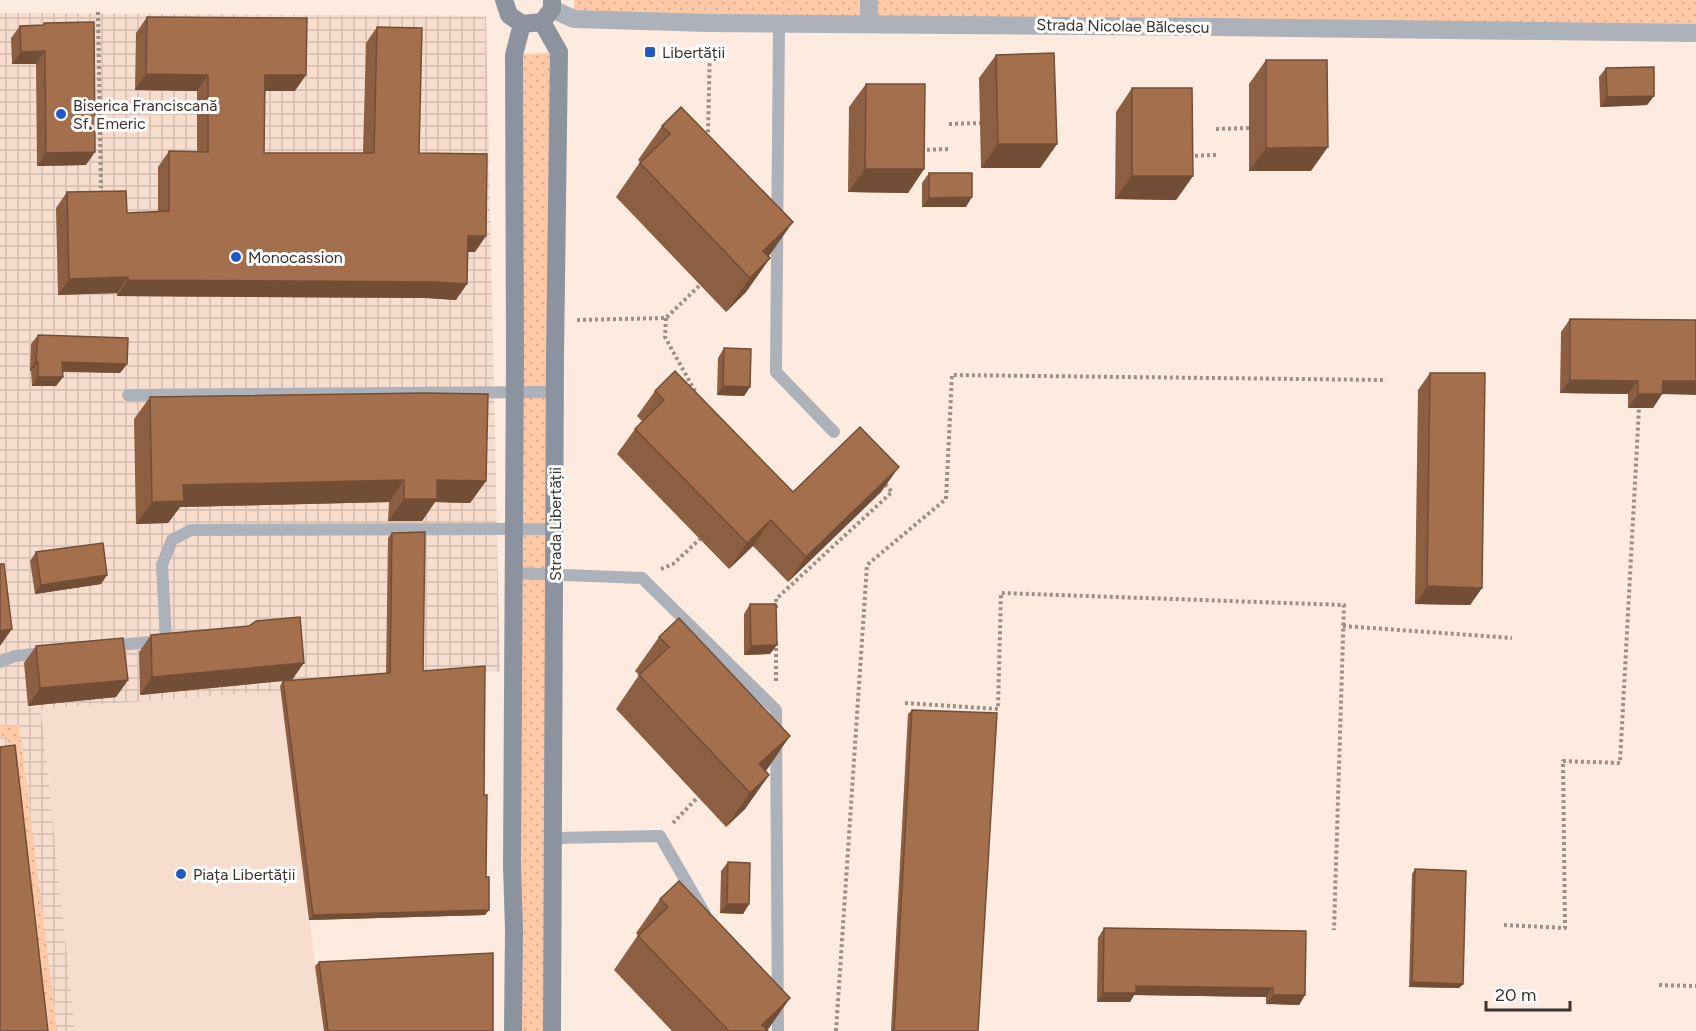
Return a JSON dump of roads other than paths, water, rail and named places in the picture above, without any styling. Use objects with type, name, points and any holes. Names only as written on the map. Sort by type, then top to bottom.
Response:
[{"type":"main road","points":[[504,0],[509,15],[522,24]]},
{"type":"main road","points":[[513,1031],[514,55],[522,24],[549,10]]},
{"type":"main road","name":"Strada Libertății","points":[[549,10],[559,52],[552,1031]]},
{"type":"street","points":[[869,0],[869,24]]},
{"type":"street","name":"Strada Nicolae Bălcescu","points":[[549,10],[574,19],[1696,33]]},
{"type":"lane","points":[[779,23],[776,372],[834,432]]},
{"type":"lane","points":[[128,395],[555,392]]},
{"type":"lane","points":[[96,648],[172,640],[162,565],[172,540],[191,530],[555,529]]},
{"type":"lane","points":[[514,573],[642,578],[776,710],[778,1031]]},
{"type":"lane","points":[[0,662],[15,656],[62,651]]},
{"type":"lane","points":[[553,838],[660,836],[706,915]]},
{"type":"place","name":"Libertății","points":[[650,52]]},
{"type":"place","name":"Biserica Franciscană Sf. Emeric","points":[[61,114]]},
{"type":"place","name":"Monocassion","points":[[236,257]]},
{"type":"place","name":"Piața Libertății","points":[[181,874]]}]
